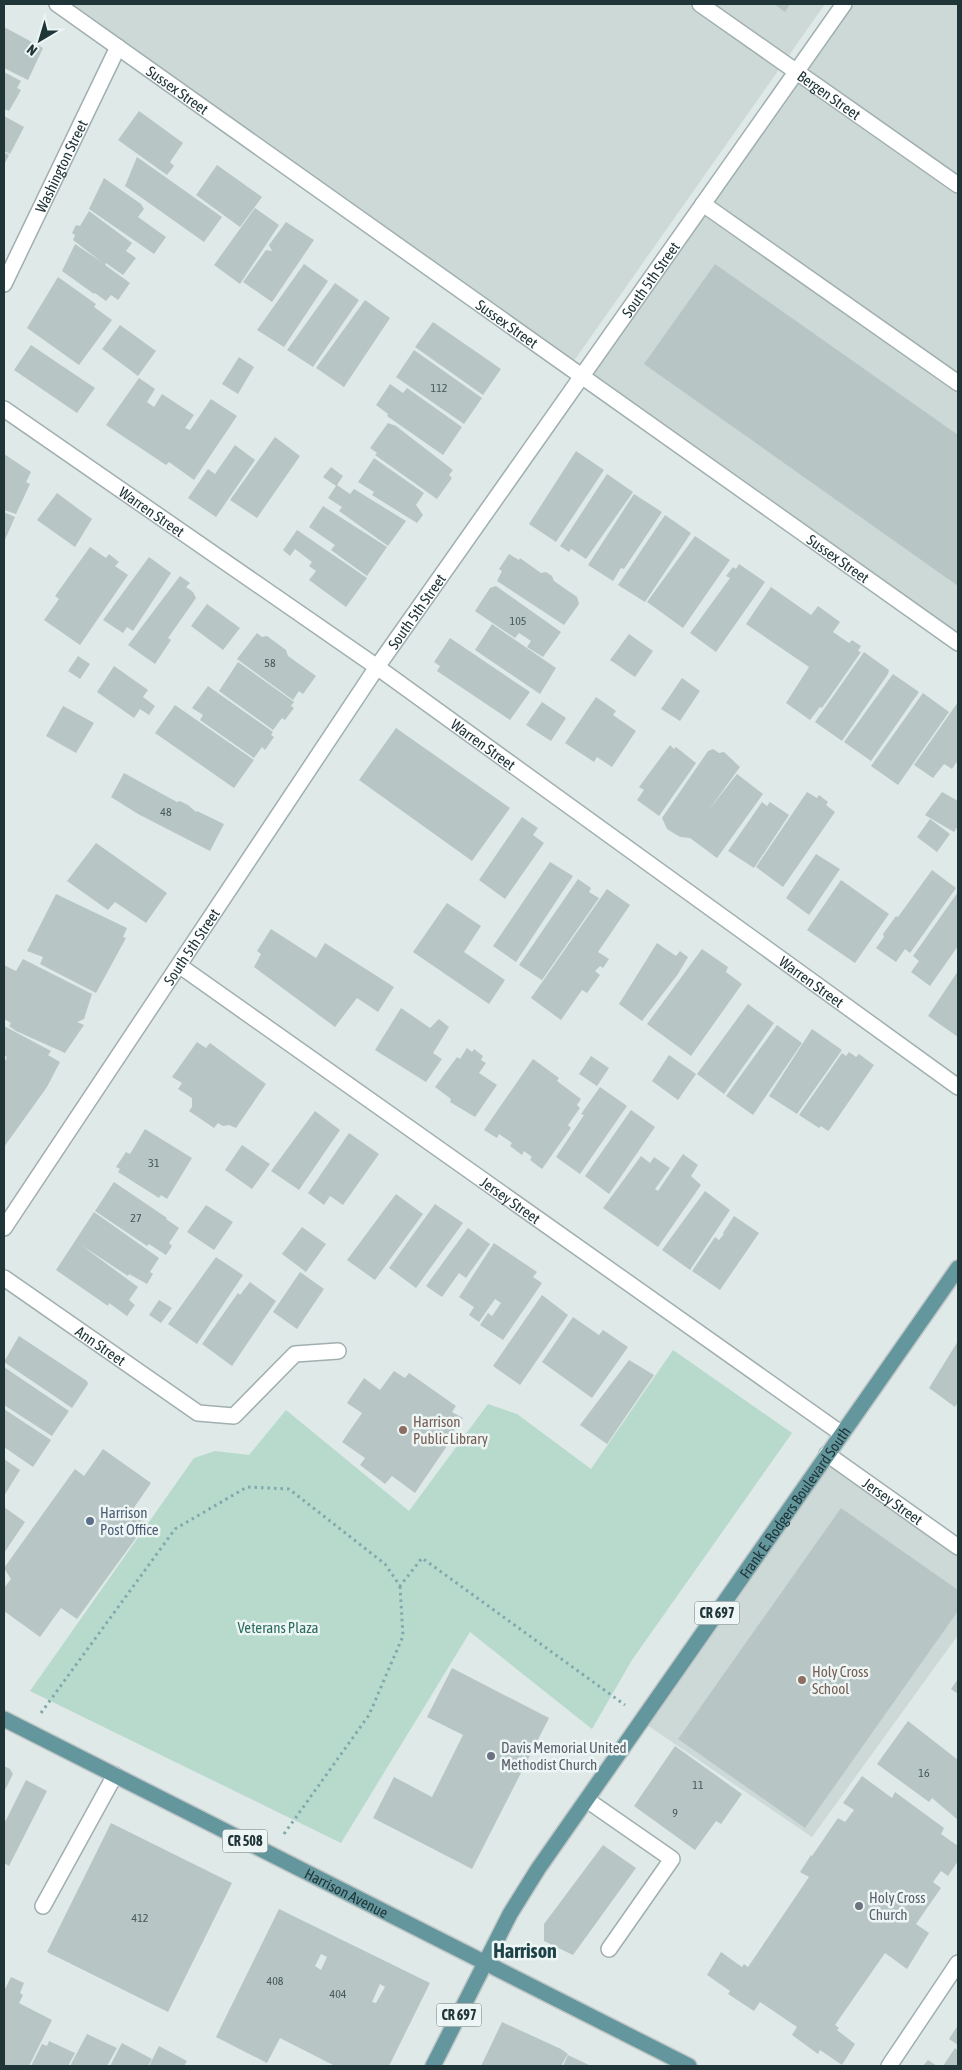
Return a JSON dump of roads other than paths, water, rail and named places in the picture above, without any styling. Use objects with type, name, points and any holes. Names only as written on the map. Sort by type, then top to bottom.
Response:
[{"type":"main road","name":"Frank E. Rodgers Boulevard South","points":[[485,1963],[523,1892],[958,1268]]},
{"type":"main road","name":"Harrison Avenue","points":[[4,1719],[689,2066]]},
{"type":"main road","name":"CR 697","points":[[433,2066],[485,1963]]},
{"type":"street","name":"Sussex Street","points":[[57,4],[958,642]]},
{"type":"street","name":"Bergen Street","points":[[700,4],[958,185]]},
{"type":"street","name":"South 5th Street","points":[[4,1228],[377,668],[844,4]]},
{"type":"street","name":"Washington Street","points":[[4,284],[118,47]]},
{"type":"street","points":[[703,204],[958,383]]},
{"type":"street","name":"Warren Street","points":[[4,409],[377,668],[958,1087]]},
{"type":"street","name":"Jersey Street","points":[[180,966],[842,1434]]},
{"type":"street","name":"Ann Street","points":[[4,1278],[198,1413],[234,1416],[295,1354],[338,1352]]},
{"type":"street","name":"Jersey Street","points":[[827,1454],[958,1547]]},
{"type":"street","points":[[43,1906],[115,1775]]},
{"type":"street","points":[[586,1800],[672,1859],[609,1949]]},
{"type":"street","points":[[889,2066],[958,1963]]},
{"type":"place","name":"Harrison Public Library","points":[[403,1430]]},
{"type":"place","name":"Harrison Post Office","points":[[90,1521]]},
{"type":"place","name":"Holy Cross School","points":[[802,1680]]},
{"type":"place","name":"Davis Memorial United Methodist Church","points":[[491,1756]]},
{"type":"place","name":"Holy Cross Church","points":[[859,1906]]},
{"type":"district","name":"Harrison","points":[[525,1950]]},
{"type":"park label","name":"Veterans Plaza","points":[[278,1627]]}]
